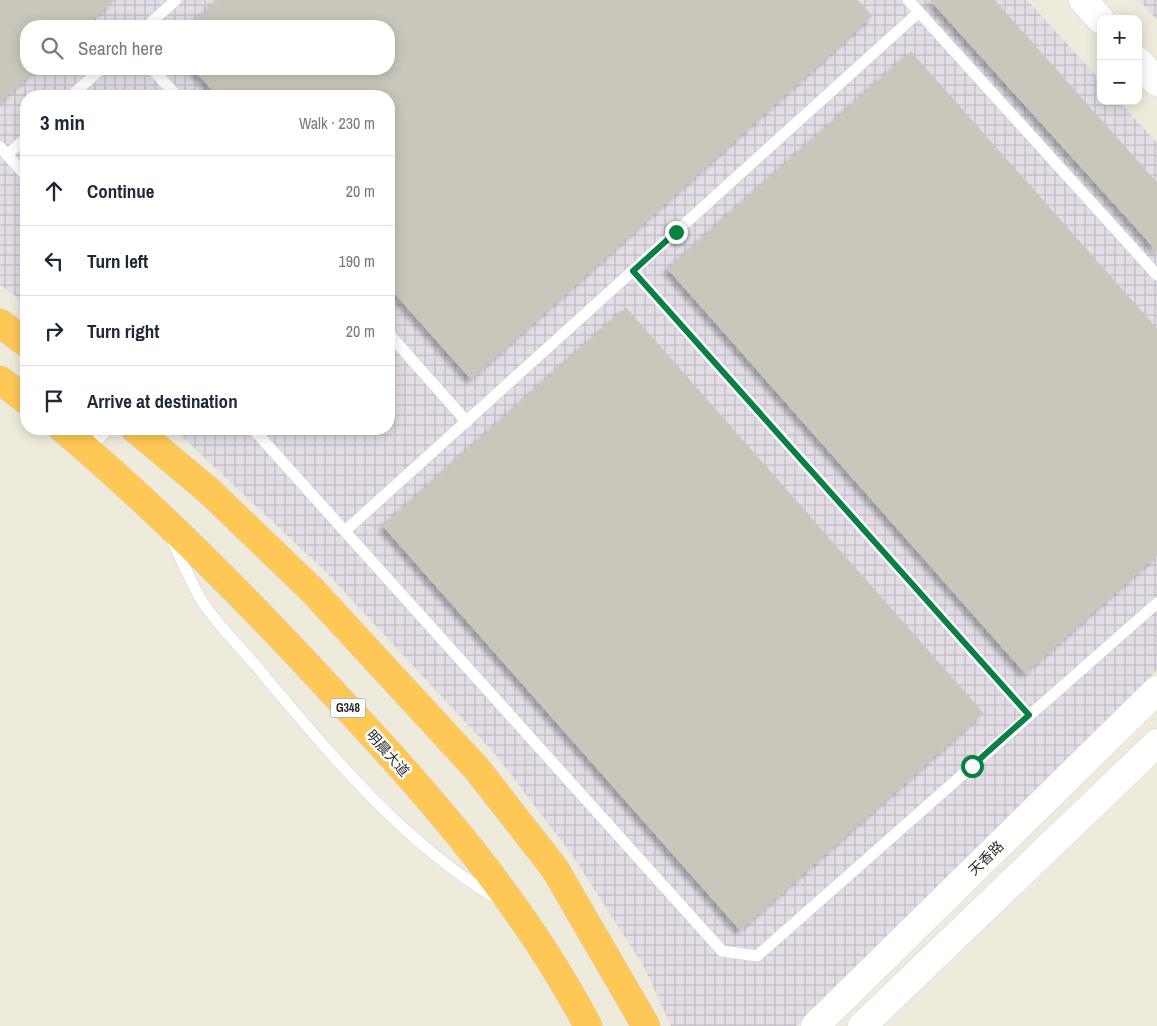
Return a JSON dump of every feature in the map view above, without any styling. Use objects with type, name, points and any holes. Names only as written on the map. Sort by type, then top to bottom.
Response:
[{"type":"highway","points":[[0,323],[20,338]]},
{"type":"highway","points":[[0,380],[20,395]]},
{"type":"highway","name":"明晨大道","points":[[70,435],[159,514],[268,621],[436,806],[517,911],[572,996],[588,1026]]},
{"type":"highway","points":[[142,435],[208,491],[312,590],[477,769],[555,869],[646,1026]]},
{"type":"main road","points":[[1083,0],[1097,16]]},
{"type":"main road","points":[[1142,66],[1157,82]]},
{"type":"main road","name":"天香路","points":[[815,1026],[1157,690]]},
{"type":"main road","points":[[862,1026],[1157,743]]},
{"type":"lane","points":[[154,20],[176,0]]},
{"type":"lane","points":[[908,0],[1157,275]]},
{"type":"lane","points":[[345,531],[919,12]]},
{"type":"lane","points":[[78,90],[94,75]]},
{"type":"lane","points":[[157,75],[171,90]]},
{"type":"lane","points":[[20,142],[4,151],[20,169]]},
{"type":"lane","points":[[633,271],[1029,715]]},
{"type":"lane","points":[[395,341],[467,422]]},
{"type":"lane","points":[[88,450],[103,435]]},
{"type":"lane","points":[[258,435],[722,951],[757,956],[1157,603]]},
{"type":"lane","points":[[159,514],[201,600],[278,692],[374,800],[434,857],[466,881],[517,911]]},
{"type":"shaded area","points":[[0,0],[1027,0],[1097,77],[1097,105],[1123,105],[1157,143],[1157,670],[796,1026],[671,1026],[644,967],[573,856],[495,754],[325,571],[180,435],[395,435],[395,90],[20,90],[20,300],[0,285]]},
{"type":"shaded area","points":[[1139,0],[1157,0],[1157,20]]},
{"type":"building","points":[[0,0],[114,0],[92,20],[20,20],[20,75],[30,75],[0,102]]},
{"type":"building","points":[[218,0],[857,0],[872,16],[471,379],[395,294],[395,90],[212,90],[199,75],[395,75],[395,20],[196,20]]},
{"type":"building","points":[[930,0],[994,0],[1157,183],[1157,251]]},
{"type":"building","points":[[911,52],[1157,329],[1157,555],[1025,673],[668,269]]},
{"type":"building","points":[[626,308],[983,713],[740,930],[383,526]]},
{"type":"route","points":[[676,232],[633,271],[1029,715],[972,766]]}]
